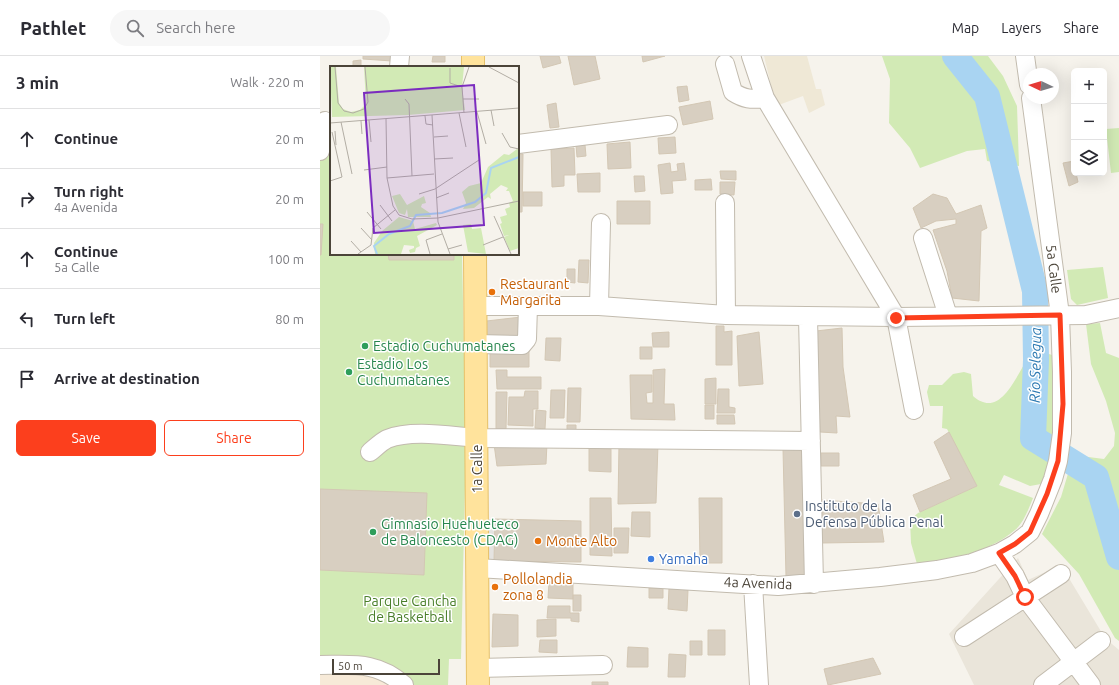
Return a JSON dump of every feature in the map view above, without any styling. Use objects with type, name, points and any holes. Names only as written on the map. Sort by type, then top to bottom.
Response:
[{"type":"main road","points":[[472,56],[473,66]]},
{"type":"main road","name":"1a Calle","points":[[475,255],[477,344],[478,676]]},
{"type":"street","points":[[399,66],[400,56]]},
{"type":"street","points":[[751,56],[764,98],[896,318],[914,410]]},
{"type":"street","points":[[1025,56],[1027,68]]},
{"type":"street","points":[[725,64],[733,92],[742,98],[751,100],[764,98]]},
{"type":"street","name":"5a Calle","points":[[1030,532],[1047,494],[1058,461],[1062,433],[1063,385],[1060,315],[1032,104]]},
{"type":"street","points":[[320,151],[325,121]]},
{"type":"street","points":[[519,144],[668,125]]},
{"type":"street","points":[[725,203],[726,315]]},
{"type":"street","points":[[599,306],[601,223]]},
{"type":"street","points":[[923,238],[948,316]]},
{"type":"street","points":[[475,306],[599,306],[726,315],[896,318],[1086,314],[1119,308]]},
{"type":"street","points":[[477,344],[522,345],[527,339],[528,306]]},
{"type":"street","points":[[808,317],[814,584]]},
{"type":"street","points":[[370,452],[385,440],[402,434],[446,435],[477,438],[811,441]]},
{"type":"street","name":"4a Avenida","points":[[477,568],[778,586],[814,584],[937,570],[972,564],[999,553],[1015,544],[1030,532]]},
{"type":"street","points":[[999,553],[1015,576],[1025,597],[1091,685]]},
{"type":"street","points":[[964,637],[1061,574]]},
{"type":"street","points":[[753,584],[759,685]]},
{"type":"street","points":[[1043,685],[1074,663],[1101,641]]},
{"type":"street","points":[[320,665],[361,665],[374,667],[387,672],[404,685]]},
{"type":"street","points":[[478,676],[603,665]]},
{"type":"shaded area","points":[[764,56],[807,56],[816,89],[821,89],[825,105],[809,113],[803,96],[776,106]]},
{"type":"shaded area","points":[[480,519],[495,519],[494,561],[479,560]]},
{"type":"shaded area","points":[[1018,558],[1028,580],[1061,565],[1105,638],[1119,650],[1119,685],[974,685],[949,634]]},
{"type":"shaded area","points":[[320,672],[366,672],[395,685],[320,685]]},
{"type":"green space","points":[[882,56],[988,56],[1003,76],[1017,106],[1019,166],[987,161],[985,149],[967,151],[920,168],[910,148],[889,123],[890,79]]},
{"type":"green space","name":"Parque Cancha de Basketball","points":[[320,121],[330,123],[330,255],[462,255],[466,445],[461,659],[449,659],[448,685],[395,685],[366,672],[320,672]]},
{"type":"green space","points":[[1119,128],[1119,172],[1111,173],[1107,129]]},
{"type":"green space","points":[[1103,267],[1108,298],[1077,305],[1071,299],[1067,270]]},
{"type":"green space","points":[[1100,323],[1106,353],[1119,358],[1119,641],[1115,638],[1079,574],[1042,534],[1061,497],[1070,467],[1065,464],[1069,457],[1072,458],[1073,455],[1104,459],[1114,446],[1115,433],[1106,401],[1091,364],[1086,324]]},
{"type":"green space","points":[[1046,353],[1052,355],[1056,369],[1056,434],[1050,462],[1041,484],[1030,486],[1004,475],[999,485],[1033,498],[1023,520],[1015,530],[1005,538],[981,550],[942,561],[917,564],[911,543],[910,520],[918,513],[977,486],[947,429],[942,428],[943,406],[930,406],[927,392],[929,385],[942,385],[953,374],[964,372],[971,374],[973,396],[983,402],[991,403],[1006,393],[1028,358]]},
{"type":"building","points":[[363,56],[393,56],[392,61],[363,59]]},
{"type":"building","points":[[433,56],[445,56],[445,62],[432,62]]},
{"type":"building","points":[[540,56],[559,56],[561,63],[543,68]]},
{"type":"building","points":[[568,56],[595,56],[600,79],[574,85]]},
{"type":"building","points":[[642,56],[665,56],[643,62]]},
{"type":"building","points":[[361,60],[361,66],[353,66],[353,61]]},
{"type":"building","points":[[687,86],[689,100],[679,102],[677,87]]},
{"type":"building","points":[[710,101],[713,119],[683,125],[679,107]]},
{"type":"building","points":[[556,103],[559,127],[550,128],[547,105]]},
{"type":"building","points":[[675,137],[676,153],[659,154],[658,138]]},
{"type":"building","points":[[630,142],[631,168],[608,169],[607,144]]},
{"type":"building","points":[[576,145],[585,145],[586,156],[577,157]]},
{"type":"building","points":[[574,148],[575,175],[564,175],[564,186],[552,187],[551,149]]},
{"type":"building","points":[[519,154],[523,154],[522,212],[519,212]]},
{"type":"building","points":[[1071,162],[1071,176],[1077,176],[1078,182],[1069,186],[1063,163]]},
{"type":"building","points":[[670,163],[671,172],[678,171],[677,164],[684,163],[686,180],[672,181],[673,193],[661,194],[658,165]]},
{"type":"building","points":[[720,171],[736,171],[736,180],[721,179]]},
{"type":"building","points":[[600,173],[600,192],[578,192],[577,174]]},
{"type":"building","points":[[634,176],[644,176],[645,191],[635,192]]},
{"type":"building","points":[[711,179],[712,190],[695,190],[695,180]]},
{"type":"building","points":[[720,182],[735,182],[734,195],[720,194]]},
{"type":"building","points":[[523,192],[542,192],[542,206],[523,206]]},
{"type":"building","points":[[933,194],[947,198],[956,214],[981,205],[987,228],[981,231],[979,301],[952,298],[947,271],[933,230],[956,224],[956,219],[936,221],[921,228],[913,208]]},
{"type":"building","points":[[617,201],[650,201],[650,224],[617,224]]},
{"type":"building","points":[[320,224],[323,224],[321,255],[320,255]]},
{"type":"building","points":[[388,255],[454,255],[454,260],[389,260]]},
{"type":"building","points":[[579,260],[589,260],[588,283],[578,282]]},
{"type":"building","points":[[567,269],[575,269],[575,283],[567,282]]},
{"type":"building","points":[[521,317],[524,339],[480,338],[478,322]]},
{"type":"building","points":[[716,326],[724,326],[724,332],[732,331],[732,365],[716,365]]},
{"type":"building","points":[[842,328],[843,367],[850,417],[836,416],[837,433],[820,432],[816,331]]},
{"type":"building","points":[[669,332],[669,347],[653,347],[652,333]]},
{"type":"building","points":[[759,332],[763,384],[739,386],[737,336]]},
{"type":"building","points":[[546,338],[561,338],[560,361],[545,360]]},
{"type":"building","points":[[640,347],[652,347],[652,359],[640,359]]},
{"type":"building","points":[[490,348],[529,348],[529,367],[490,367]]},
{"type":"building","points":[[665,369],[664,404],[674,404],[675,420],[631,419],[630,375],[652,375],[652,392],[646,393],[647,403],[653,403],[653,370]]},
{"type":"building","points":[[496,370],[507,370],[507,377],[541,377],[541,389],[497,389]]},
{"type":"building","points":[[716,378],[716,404],[705,404],[705,379]]},
{"type":"building","points":[[568,388],[581,388],[580,422],[567,422]]},
{"type":"building","points":[[718,389],[729,389],[729,407],[735,408],[735,413],[717,413]]},
{"type":"building","points":[[551,390],[565,390],[564,418],[550,418]]},
{"type":"building","points":[[525,391],[538,391],[538,409],[533,409],[533,426],[508,425],[509,397],[524,397]]},
{"type":"building","points":[[496,392],[507,392],[506,429],[496,429]]},
{"type":"building","points":[[705,405],[714,405],[714,419],[705,419]]},
{"type":"building","points":[[536,410],[546,411],[545,429],[535,428]]},
{"type":"building","points":[[717,415],[734,415],[735,424],[717,424]]},
{"type":"building","points":[[567,425],[576,425],[576,431],[567,431]]},
{"type":"building","points":[[949,432],[977,486],[920,512],[913,495],[951,479],[934,442]]},
{"type":"building","points":[[547,443],[546,464],[497,466],[494,444]]},
{"type":"building","points":[[619,444],[658,444],[656,503],[618,504]]},
{"type":"building","points":[[589,448],[611,449],[611,472],[589,471]]},
{"type":"building","name":"Instituto de la Defensa Pública Penal","points":[[783,449],[806,451],[811,577],[786,577]]},
{"type":"building","points":[[821,453],[839,453],[839,466],[821,466]]},
{"type":"building","name":"Gimnasio Huehueteco de Baloncesto (CDAG)","points":[[320,489],[427,493],[424,575],[320,570]]},
{"type":"building","points":[[590,498],[611,498],[612,556],[590,555]]},
{"type":"building","points":[[699,498],[722,498],[722,563],[700,563]]},
{"type":"building","points":[[821,500],[878,504],[884,542],[821,543]]},
{"type":"building","points":[[632,512],[650,512],[650,537],[631,536]]},
{"type":"building","name":"Monte Alto","points":[[495,519],[581,521],[581,562],[494,561]]},
{"type":"building","points":[[614,528],[629,528],[628,553],[614,553]]},
{"type":"building","points":[[549,582],[573,582],[573,599],[548,598]]},
{"type":"building","points":[[649,588],[663,588],[663,598],[649,598]]},
{"type":"building","points":[[669,588],[688,590],[687,611],[668,609]]},
{"type":"building","points":[[573,595],[581,595],[581,611],[573,611]]},
{"type":"building","points":[[548,606],[570,606],[570,613],[579,613],[579,622],[571,621],[571,618],[547,618]]},
{"type":"building","points":[[493,614],[518,615],[518,646],[492,647]]},
{"type":"building","points":[[556,619],[556,636],[537,637],[537,620]]},
{"type":"building","points":[[708,630],[725,630],[725,655],[708,655]]},
{"type":"building","points":[[540,640],[557,640],[557,653],[539,652]]},
{"type":"building","points":[[690,641],[702,641],[702,655],[690,655]]},
{"type":"building","points":[[628,647],[648,648],[648,667],[627,667]]},
{"type":"building","points":[[669,654],[686,655],[685,677],[668,677]]},
{"type":"building","points":[[873,658],[881,674],[828,685],[824,669]]},
{"type":"building","points":[[592,682],[608,682],[608,685],[592,685]]},
{"type":"waterway","name":"Río Selegua","points":[[955,56],[987,96],[1035,291],[1036,360],[1033,438],[1096,477],[1119,557]]},
{"type":"place","name":"Restaurant Margarita","points":[[492,292]]},
{"type":"place","name":"Estadio Cuchumatanes","points":[[365,346]]},
{"type":"place","name":"Estadio Los Cuchumatanes","points":[[349,372]]},
{"type":"place","name":"Instituto de la Defensa Pública Penal","points":[[797,514]]},
{"type":"place","name":"Gimnasio Huehueteco de Baloncesto (CDAG)","points":[[373,532]]},
{"type":"place","name":"Monte Alto","points":[[538,541]]},
{"type":"place","name":"Yamaha","points":[[651,559]]},
{"type":"place","name":"Pollolandia zona 8","points":[[495,587]]},
{"type":"route","points":[[896,318],[1060,315],[1063,404],[1062,433],[1058,461],[1053,479],[1030,532],[1015,544],[999,553],[1015,576],[1025,597]]}]
